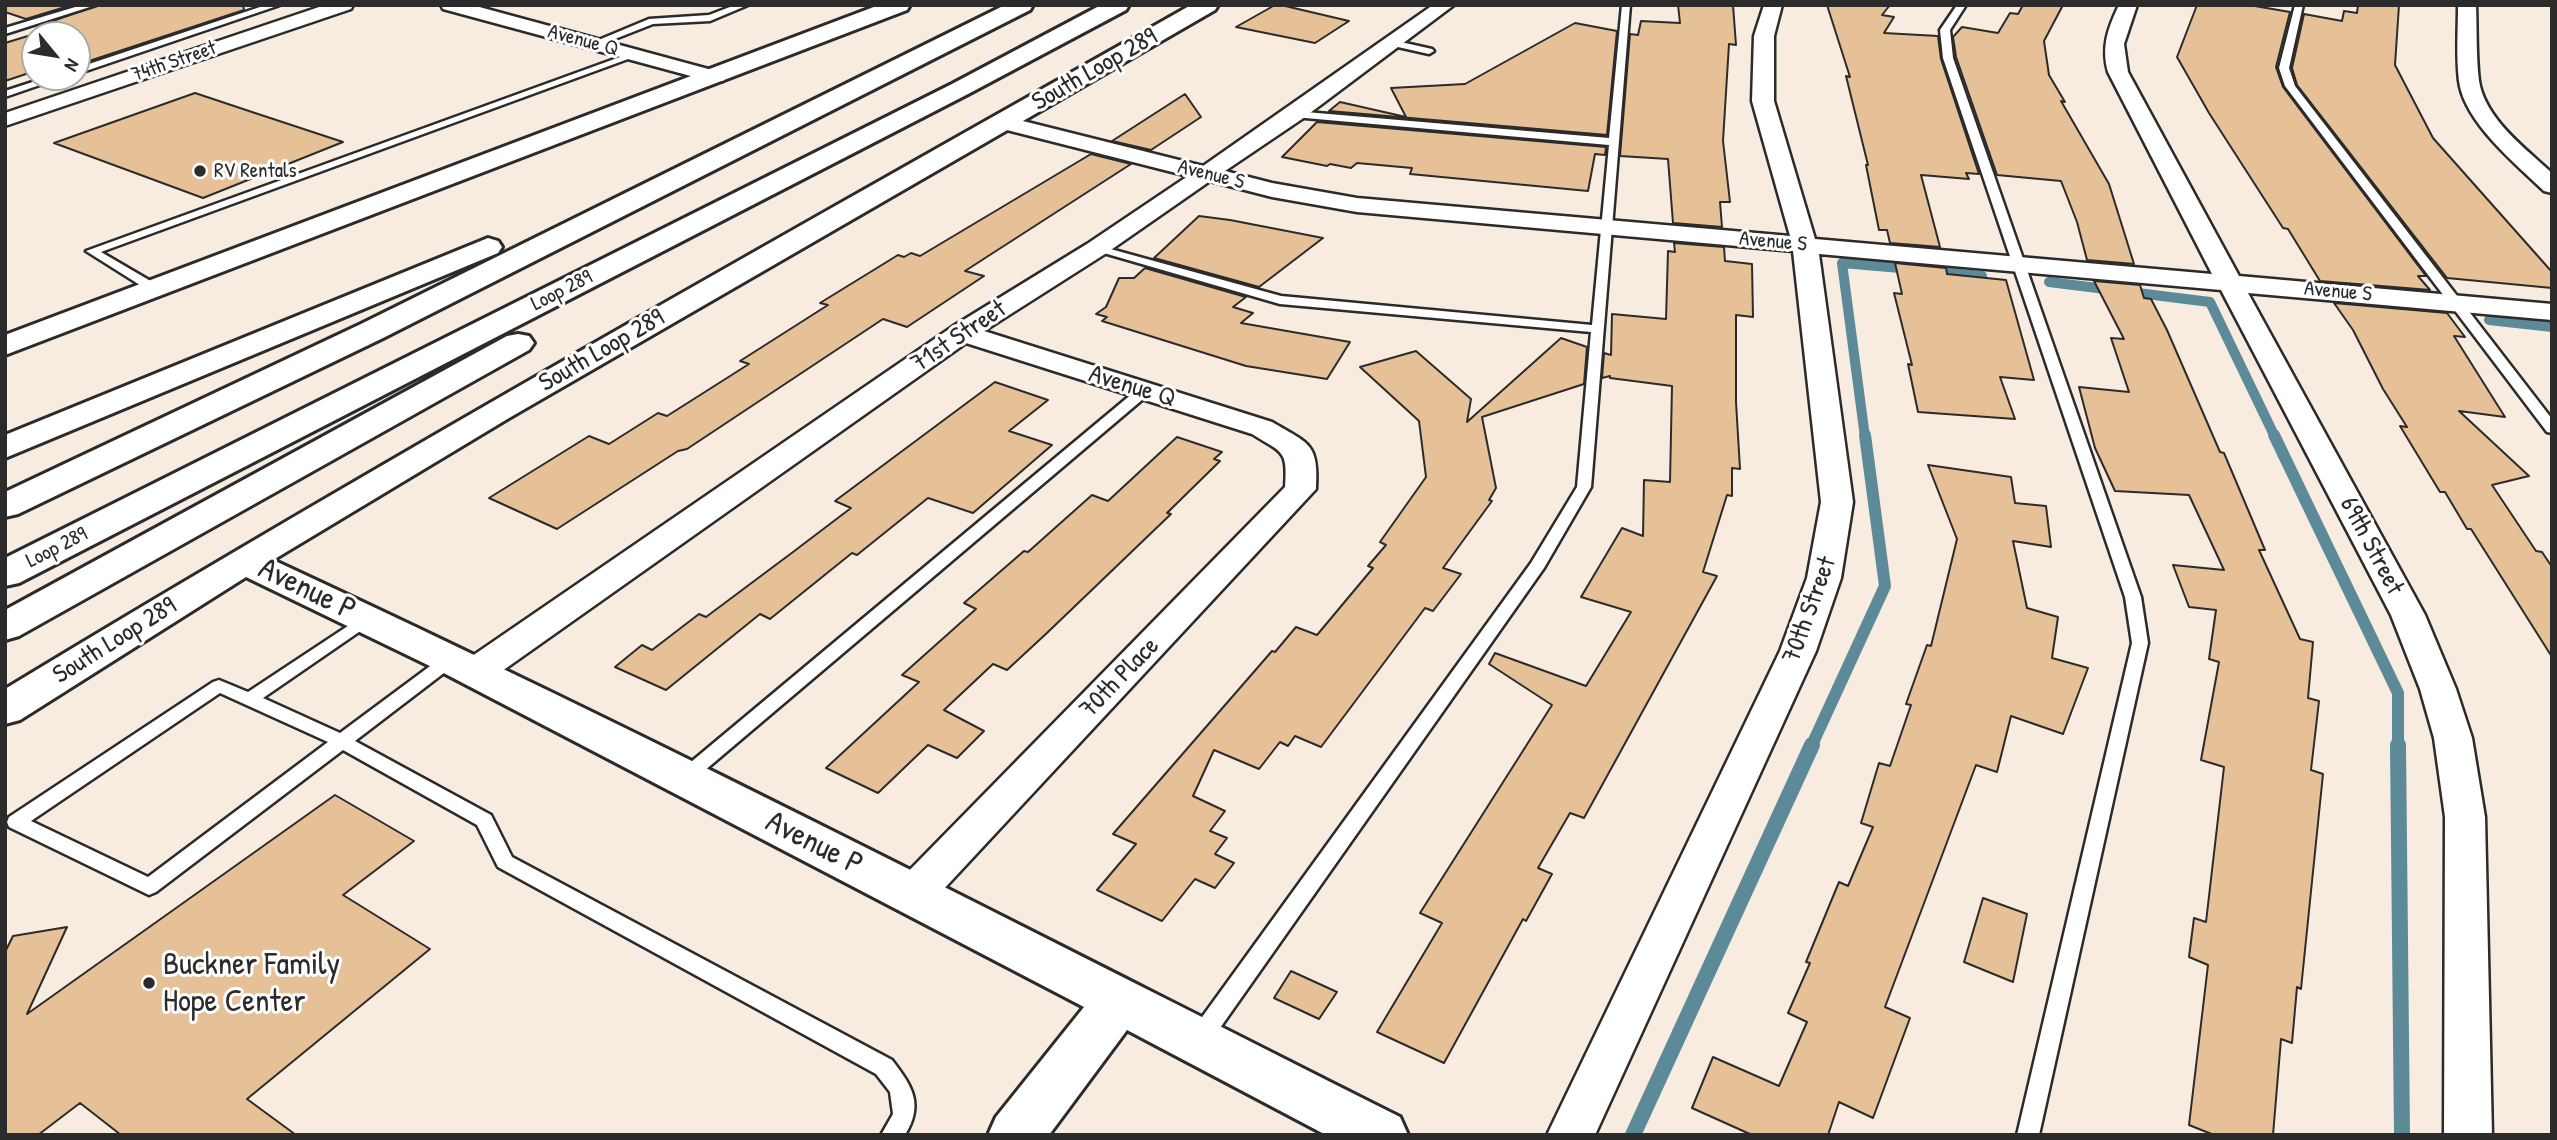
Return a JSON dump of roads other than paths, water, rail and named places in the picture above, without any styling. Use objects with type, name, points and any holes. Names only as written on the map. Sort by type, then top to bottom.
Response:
[{"type":"main road","points":[[5,346],[899,5]]},
{"type":"main road","name":"Loop 289","points":[[5,506],[372,331],[1022,5]]},
{"type":"main road","name":"Loop 289","points":[[5,575],[960,89],[1118,5]]},
{"type":"main road","name":"South Loop 289","points":[[5,709],[244,561],[509,404],[1207,5]]},
{"type":"main road","points":[[5,448],[510,238],[906,63]]},
{"type":"main road","points":[[5,627],[910,128],[960,89]]},
{"type":"main road","name":"Avenue P","points":[[244,561],[463,665],[685,777],[1380,1135]]},
{"type":"main road","points":[[1016,1135],[1120,1000]]},
{"type":"street","name":"74th Street","points":[[5,120],[344,5]]},
{"type":"street","name":"Avenue Q","points":[[450,5],[716,77]]},
{"type":"street","name":"71st Street","points":[[463,665],[962,333],[1208,174],[1445,5]]},
{"type":"street","name":"70th Street","points":[[1571,1135],[1798,651],[1818,605],[1835,540],[1837,502],[1805,245],[1763,101],[1763,36],[1769,10],[1773,5]]},
{"type":"street","name":"69th Street","points":[[2128,5],[2115,33],[2113,46],[2117,71],[2408,615],[2433,672],[2454,733],[2463,777],[2465,817],[2468,1135]]},
{"type":"street","points":[[2467,5],[2469,83],[2472,95],[2490,122],[2552,187]]},
{"type":"street","name":"Avenue S","points":[[1003,122],[1284,192],[1357,205],[2019,262],[2552,312]]},
{"type":"street","name":"Avenue Q","points":[[962,333],[1262,428],[1297,449]]},
{"type":"street","name":"70th Place","points":[[912,895],[1300,489],[1302,463],[1297,449]]},
{"type":"lane","points":[[5,32],[92,5]]},
{"type":"lane","points":[[91,66],[276,5]]},
{"type":"lane","points":[[594,44],[652,21],[710,18],[744,5]]},
{"type":"lane","points":[[1198,1040],[1538,565],[1584,487],[1626,5]]},
{"type":"lane","points":[[1962,5],[1945,30],[1948,58],[2133,597],[2140,643],[2028,1135]]},
{"type":"lane","points":[[2299,5],[2284,68],[2290,86],[2552,429]]},
{"type":"lane","points":[[1392,43],[1429,51]]},
{"type":"lane","points":[[155,289],[92,251],[634,55]]},
{"type":"lane","points":[[1294,114],[1615,142]]},
{"type":"lane","points":[[1096,248],[1280,300],[1599,329]]},
{"type":"lane","points":[[685,777],[1144,391]]},
{"type":"lane","points":[[249,699],[366,619]]},
{"type":"lane","points":[[463,665],[341,741],[149,887],[16,822],[219,686],[341,741],[484,820],[505,862],[884,1067],[901,1089],[904,1116],[892,1135]]},
{"type":"waterway","points":[[1865,437],[1842,263],[1912,269]]},
{"type":"waterway","points":[[1930,271],[1982,276]]},
{"type":"waterway","points":[[2049,282],[2210,302],[2275,437]]},
{"type":"waterway","points":[[2489,320],[2552,327]]},
{"type":"waterway","points":[[1811,747],[1885,586],[1865,435]]},
{"type":"waterway","points":[[2274,435],[2398,693],[2398,745]]},
{"type":"waterway","points":[[1633,1135],[1812,745]]},
{"type":"waterway","points":[[2398,745],[2402,1135]]},
{"type":"place","name":"RV Rentals","points":[[200,171]]},
{"type":"place","name":"Buckner Family Hope Center","points":[[149,983]]}]
